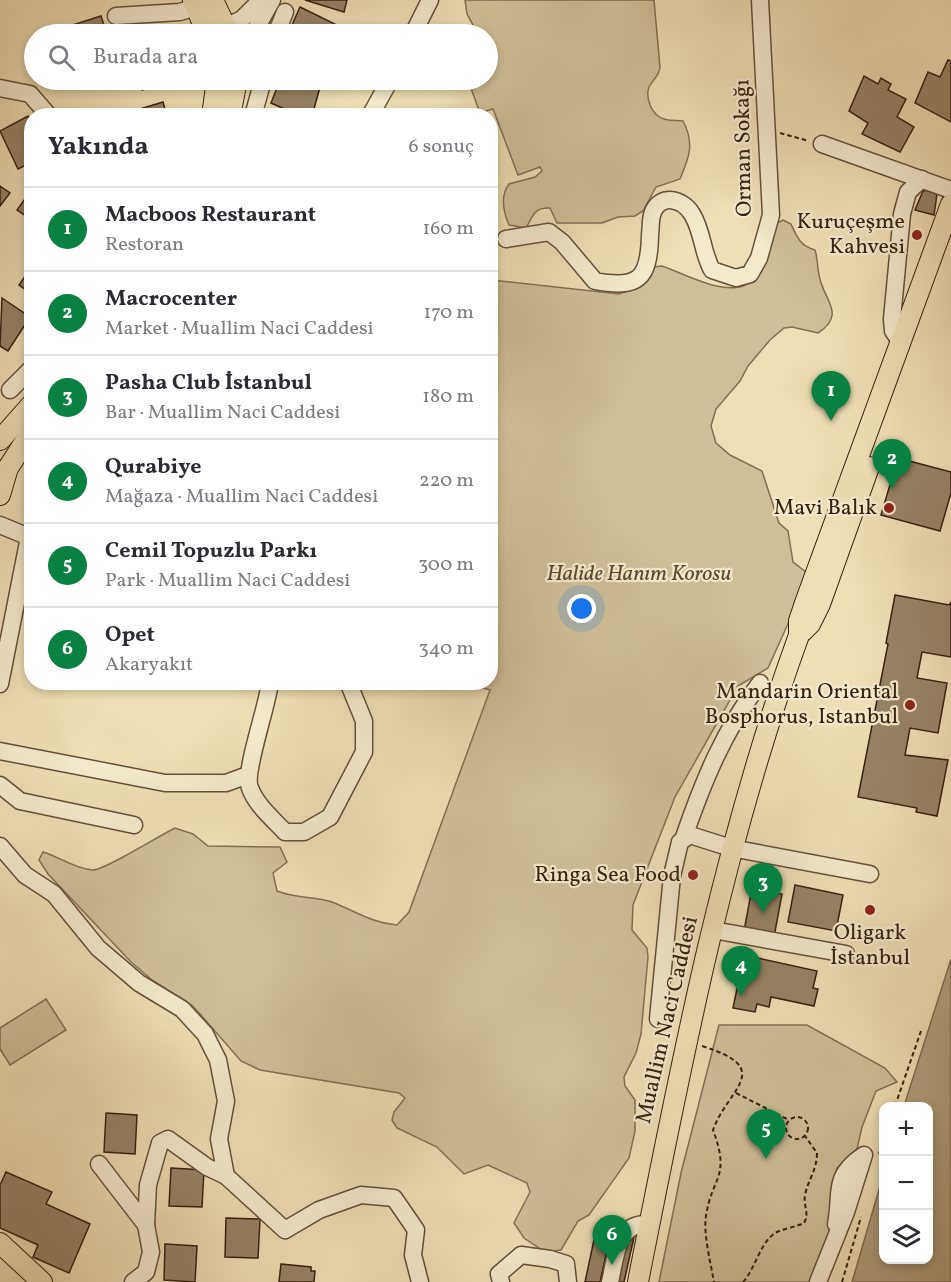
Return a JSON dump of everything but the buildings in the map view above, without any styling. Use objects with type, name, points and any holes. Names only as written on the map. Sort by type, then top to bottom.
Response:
[{"type":"main road","points":[[201,2],[212,24]]},
{"type":"main road","points":[[213,108],[216,90]]},
{"type":"main road","points":[[232,108],[235,90]]},
{"type":"main road","name":"Muallim Naci Caddesi","points":[[638,1282],[731,848],[753,772],[799,635],[810,624],[820,604],[951,204]]},
{"type":"main road","name":"Muallim Naci Caddesi","points":[[905,344],[951,230]]},
{"type":"main road","points":[[0,440],[24,413]]},
{"type":"main road","points":[[0,495],[8,468],[24,443]]},
{"type":"main road","points":[[0,1243],[42,1282]]},
{"type":"street","points":[[233,24],[242,19],[261,0]]},
{"type":"street","points":[[259,24],[272,0]]},
{"type":"street","points":[[418,24],[430,0]]},
{"type":"street","name":"Orman Sokağı","points":[[506,239],[549,232],[562,242],[595,281],[624,285],[638,278],[648,268],[653,212],[661,203],[669,199],[681,201],[692,212],[703,238],[707,261],[712,270],[721,275],[743,278],[750,274],[759,258],[771,215],[760,0]]},
{"type":"street","points":[[116,16],[180,12],[201,2]]},
{"type":"street","points":[[280,24],[285,12]]},
{"type":"street","points":[[0,88],[30,94],[42,108]]},
{"type":"street","points":[[255,108],[260,90]]},
{"type":"street","points":[[374,108],[384,90]]},
{"type":"street","points":[[822,144],[951,190]]},
{"type":"street","points":[[905,344],[893,331],[892,319],[899,236],[908,192],[922,179]]},
{"type":"street","points":[[10,390],[24,376]]},
{"type":"street","points":[[0,525],[24,535]]},
{"type":"street","points":[[0,684],[24,567]]},
{"type":"street","points":[[658,1019],[672,876],[680,842],[717,752],[737,713],[760,684]]},
{"type":"street","points":[[269,690],[268,704],[248,775],[249,787],[285,832],[304,832],[330,817],[364,752],[364,721],[353,690]]},
{"type":"street","points":[[0,751],[165,783],[226,783],[248,775]]},
{"type":"street","points":[[0,785],[20,801],[134,825]]},
{"type":"street","points":[[684,837],[690,835],[731,848],[870,874]]},
{"type":"street","points":[[0,846],[25,875],[54,894],[98,948],[139,983],[182,1009],[205,1034],[218,1060],[226,1101],[219,1138],[226,1176]]},
{"type":"street","points":[[713,930],[846,954]]},
{"type":"street","points":[[144,1279],[151,1252],[147,1225],[148,1185],[160,1143],[168,1138],[207,1167],[226,1176],[285,1230],[320,1210],[361,1195],[394,1198],[416,1230],[413,1255],[420,1282]]},
{"type":"street","points":[[99,1164],[147,1225]]},
{"type":"street","points":[[610,1282],[620,1241],[626,1231],[633,1225],[649,1224]]},
{"type":"street","points":[[819,1282],[837,1231]]},
{"type":"street","points":[[501,1282],[499,1274],[521,1255],[566,1264],[568,1282]]},
{"type":"path","points":[[766,129],[822,144]]},
{"type":"path","points":[[897,1102],[921,1031]]},
{"type":"path","points":[[688,1041],[725,1053],[740,1065],[743,1078],[713,1130],[720,1149],[722,1172],[705,1217],[714,1282]]},
{"type":"path","points":[[736,1093],[789,1120]]},
{"type":"path","points":[[795,1116],[805,1120],[809,1126],[805,1136],[794,1138],[788,1134],[786,1127],[789,1120],[795,1116]]},
{"type":"path","points":[[742,1282],[753,1271],[766,1242],[777,1232],[804,1223],[807,1217],[804,1197],[815,1173],[817,1153],[805,1136]]},
{"type":"green space","points":[[465,0],[654,0],[660,67],[649,87],[648,96],[650,106],[656,114],[666,120],[683,121],[687,129],[690,143],[680,179],[656,187],[643,211],[635,216],[618,217],[602,223],[557,223],[550,208],[545,208],[535,213],[526,228],[509,225],[503,204],[504,194],[509,184],[535,177],[542,171],[540,167],[518,175],[498,122],[498,108],[478,108],[472,90],[498,90],[498,24],[472,24],[467,14]]},
{"type":"green space","name":"Halide Hanım Korosu","points":[[783,220],[791,224],[802,243],[815,250],[822,287],[831,308],[831,320],[818,333],[792,327],[784,328],[770,340],[716,409],[711,426],[716,443],[730,455],[762,471],[779,523],[788,531],[793,562],[810,575],[768,668],[738,686],[675,797],[633,905],[632,930],[647,948],[648,957],[641,1034],[636,1053],[624,1077],[625,1086],[635,1100],[635,1131],[629,1158],[589,1215],[578,1221],[561,1250],[545,1252],[524,1238],[514,1223],[530,1192],[527,1183],[488,1165],[464,1174],[437,1147],[397,1128],[392,1120],[394,1112],[405,1098],[399,1093],[260,1070],[241,1061],[193,1006],[152,980],[130,961],[48,874],[39,860],[43,852],[79,867],[98,869],[175,828],[193,834],[208,846],[280,847],[287,862],[273,873],[277,891],[332,902],[372,919],[397,925],[409,912],[490,690],[498,690],[498,281],[619,294],[636,288],[653,267],[662,266],[706,283],[729,288],[740,287],[749,283],[775,224]]},
{"type":"green space","points":[[46,999],[66,1030],[10,1065],[0,1049],[0,1028]]},
{"type":"green space","points":[[719,1025],[807,1025],[885,1068],[897,1082],[876,1091],[862,1127],[857,1149],[837,1168],[832,1188],[834,1220],[811,1282],[659,1282],[681,1173]]},
{"type":"shaded area","points":[[951,959],[951,1282],[852,1282],[879,1190],[879,1264],[933,1264],[933,1102],[905,1102]]},
{"type":"place","name":"Kuruçeşme Kahvesi","points":[[917,235]]},
{"type":"place","name":"Macboos Restaurant","points":[[831,421]]},
{"type":"place","name":"Macrocenter","points":[[892,489]]},
{"type":"place","name":"Mavi Balık","points":[[889,508]]},
{"type":"place","name":"Mandarin Oriental Bosphorus, Istanbul","points":[[910,705]]},
{"type":"place","name":"Ringa Sea Food","points":[[693,875]]},
{"type":"place","name":"Oligark İstanbul","points":[[870,910]]},
{"type":"place","name":"Pasha Club İstanbul","points":[[763,913]]},
{"type":"place","name":"Qurabiye","points":[[741,996]]},
{"type":"place","name":"Cemil Topuzlu Parkı","points":[[766,1159]]},
{"type":"place","name":"Opet","points":[[612,1265]]}]
